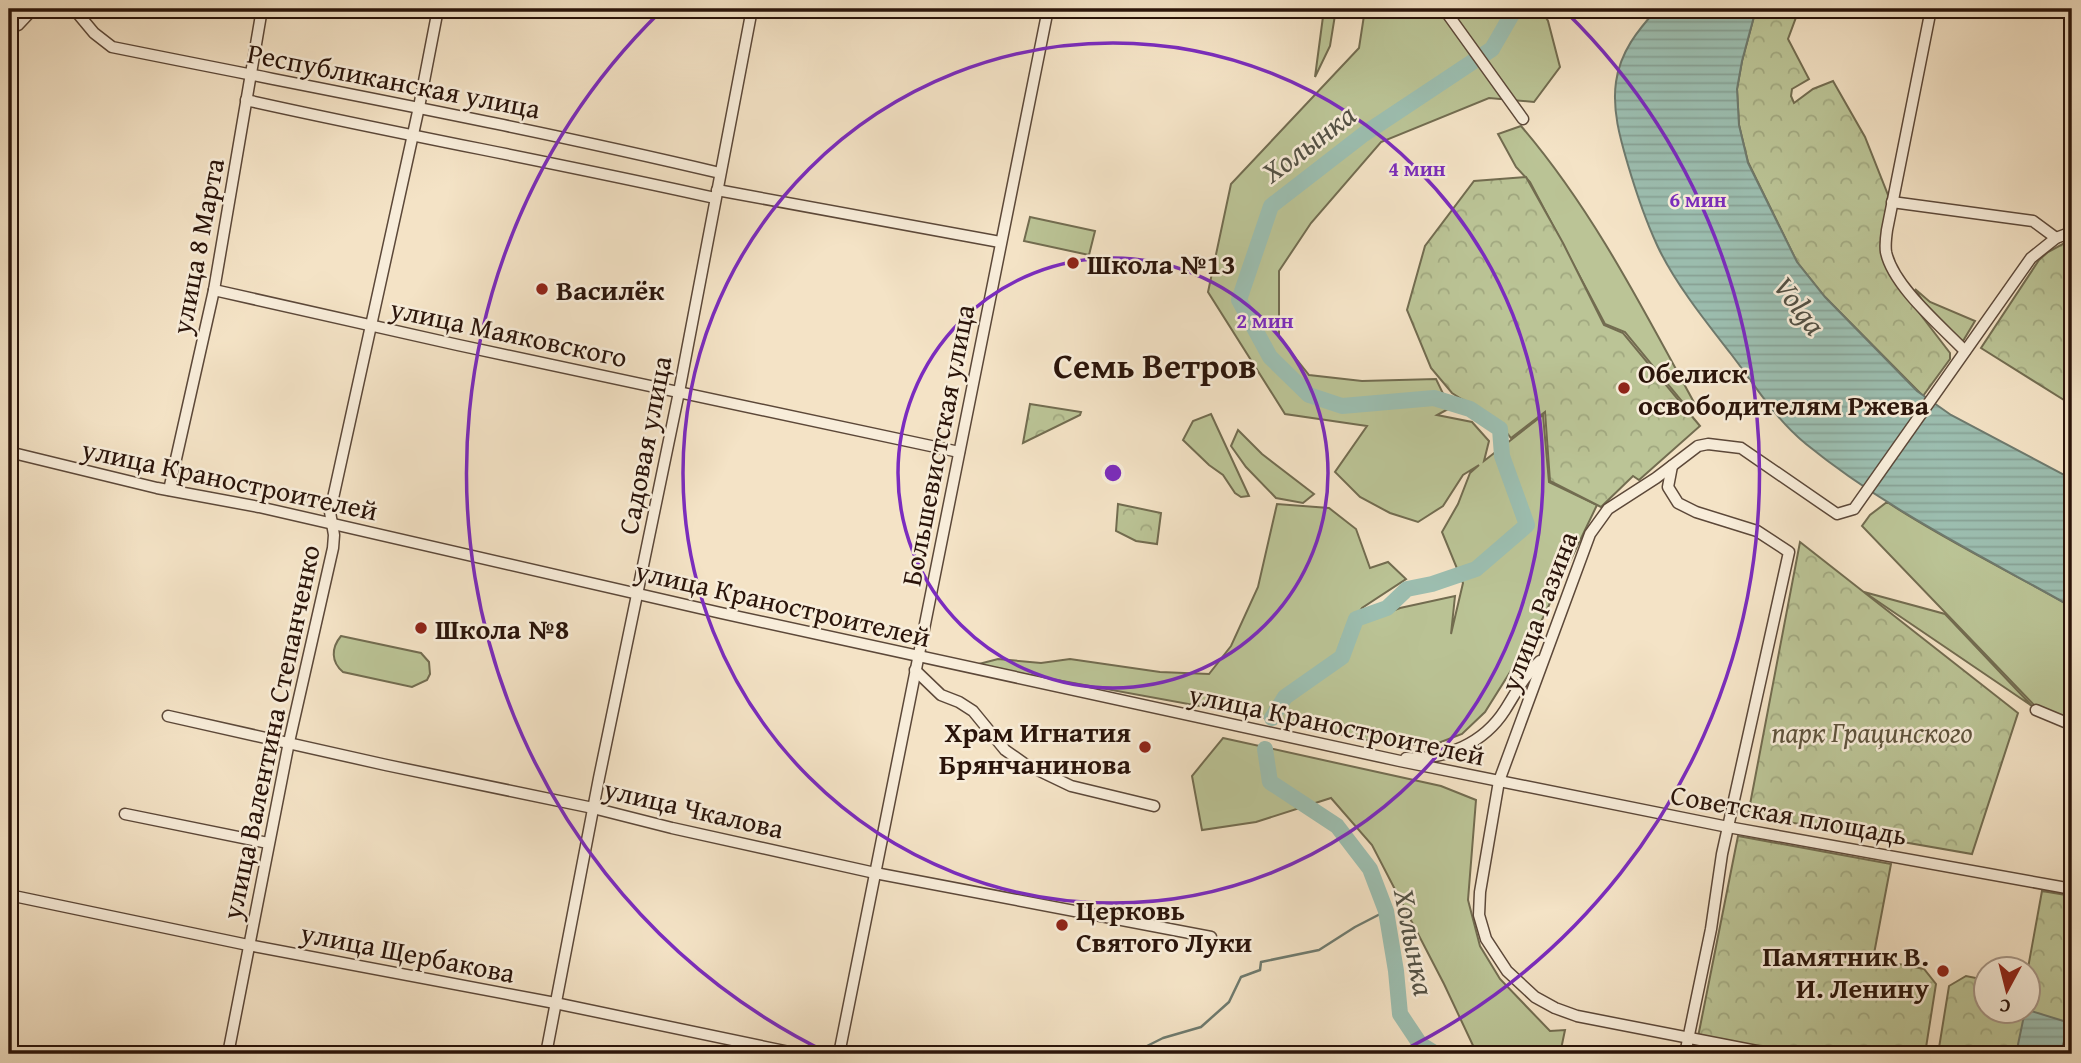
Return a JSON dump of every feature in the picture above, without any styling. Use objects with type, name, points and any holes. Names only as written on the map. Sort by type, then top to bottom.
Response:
[{"type":"street","points":[[9,10],[18,25],[33,9]]},
{"type":"street","name":"Республиканская улица","points":[[74,9],[94,33],[112,47],[419,107],[720,173]]},
{"type":"street","name":"улица 8 Марта","points":[[169,490],[214,290],[262,9]]},
{"type":"street","name":"улица Валентина Степанченко","points":[[228,1054],[268,843],[333,548],[330,512],[438,9]]},
{"type":"street","name":"Садовая улица","points":[[546,1054],[593,808],[679,392],[752,9]]},
{"type":"street","name":"Большевистская улица","points":[[839,1054],[1048,9]]},
{"type":"street","points":[[1444,9],[1523,119]]},
{"type":"street","points":[[1930,9],[1887,230],[1886,251],[1903,284],[1914,300],[1965,351],[2031,258],[2056,238],[2072,232]]},
{"type":"street","name":"Республиканская улица","points":[[246,100],[411,136],[716,194],[1000,242]]},
{"type":"street","points":[[1892,201],[2033,221],[2056,238]]},
{"type":"street","name":"улица Маяковского","points":[[214,290],[959,452]]},
{"type":"street","name":"улица Разина","points":[[1689,1038],[1577,1017],[1535,997],[1507,971],[1496,956],[1486,939],[1479,915],[1479,892],[1499,781],[1590,534],[1608,509],[1698,446],[1717,444],[1741,448],[1837,514],[1854,509],[1965,351]]},
{"type":"street","name":"улица Краностроителей","points":[[9,452],[918,656],[1499,781]]},
{"type":"street","points":[[1672,466],[1668,487],[1678,503],[1696,512],[1758,531],[1789,552],[1728,827],[1711,929],[1685,1054]]},
{"type":"street","points":[[1381,756],[1416,758],[1442,755],[1480,737],[1504,711],[1525,676],[1545,656]]},
{"type":"street","points":[[915,670],[941,695],[973,711],[1005,750],[1025,764],[1071,786],[1154,806]]},
{"type":"street","points":[[2036,710],[2072,725]]},
{"type":"street","name":"улица Чкалова","points":[[168,716],[593,808],[875,873],[1211,937]]},
{"type":"street","name":"Советская площадь","points":[[1499,781],[1728,827],[2072,889]]},
{"type":"street","points":[[125,814],[268,843]]},
{"type":"street","name":"улица Щербакова","points":[[9,895],[799,1054]]},
{"type":"street","points":[[1689,1038],[1772,1054]]},
{"type":"green space","points":[[1324,9],[1336,9],[1330,46],[1315,77]]},
{"type":"green space","points":[[1365,9],[1541,9],[1548,21],[1560,67],[1534,102],[1489,98],[1381,142],[1311,223],[1279,271],[1279,337],[1309,375],[1362,381],[1436,379],[1450,408],[1437,415],[1472,422],[1489,441],[1484,461],[1543,415],[1549,482],[1597,505],[1539,626],[1485,712],[1462,734],[1433,745],[1398,745],[1361,739],[1292,723],[975,665],[998,659],[1041,663],[1070,659],[1160,672],[1209,674],[1231,646],[1258,587],[1277,504],[1329,508],[1356,529],[1370,568],[1388,562],[1406,579],[1362,608],[1341,640],[1341,661],[1358,624],[1400,608],[1455,596],[1451,634],[1463,583],[1442,532],[1458,504],[1470,473],[1479,465],[1463,475],[1443,506],[1418,522],[1390,513],[1360,497],[1335,472],[1367,426],[1285,414],[1208,292],[1231,184],[1359,48]]},
{"type":"green space","points":[[1756,9],[1791,9],[1798,12],[1788,39],[1809,79],[1792,89],[1794,103],[1813,89],[1833,81],[1865,137],[1888,195],[1885,255],[1891,276],[1950,353],[1950,359],[1923,396],[1825,297],[1797,262],[1748,162],[1739,125],[1737,89]]},
{"type":"green space","points":[[1521,126],[1571,192],[1616,261],[1696,406],[1689,410],[1625,332],[1605,324],[1530,182],[1516,167],[1498,134]]},
{"type":"green space","points":[[1526,177],[1604,325],[1623,333],[1700,426],[1639,480],[1633,476],[1601,507],[1550,481],[1545,412],[1511,438],[1499,423],[1452,393],[1431,368],[1407,310],[1425,246],[1474,181]]},
{"type":"green space","points":[[1030,217],[1095,231],[1089,255],[1024,241]]},
{"type":"green space","points":[[2072,239],[2072,405],[1981,348],[2039,260]]},
{"type":"green space","points":[[1915,289],[1930,302],[1975,321],[1963,341],[1927,308]]},
{"type":"green space","points":[[1030,404],[1081,412],[1080,415],[1023,443]]},
{"type":"green space","points":[[1211,414],[1249,496],[1241,497],[1235,493],[1223,475],[1183,440],[1193,421]]},
{"type":"green space","points":[[1238,430],[1262,454],[1314,494],[1303,503],[1276,498],[1246,467],[1231,446]]},
{"type":"green space","points":[[1887,502],[2072,607],[2072,720],[2035,706],[1862,526],[1870,515]]},
{"type":"green space","points":[[1118,504],[1161,513],[1157,544],[1136,541],[1116,531]]},
{"type":"green space","name":"парк Грацинского","points":[[1800,542],[2018,713],[1972,854],[1748,815]]},
{"type":"green space","points":[[1864,592],[1945,614],[2033,707],[2029,704]]},
{"type":"green space","points":[[341,636],[421,653],[429,662],[430,674],[427,680],[412,687],[343,672],[334,659],[335,645]]},
{"type":"green space","points":[[1223,738],[1441,786],[1476,800],[1468,900],[1480,946],[1500,979],[1550,1031],[1565,1030],[1560,1054],[1477,1054],[1372,845],[1331,798],[1256,822],[1202,830],[1192,776]]},
{"type":"green space","points":[[1738,836],[1891,864],[1873,959],[1924,969],[1936,984],[1925,1054],[1800,1054],[1698,1037]]},
{"type":"green space","points":[[2042,891],[2072,896],[2072,1054],[1938,1054],[1949,986],[1966,976],[1972,977],[1972,1024],[2042,1024],[2042,954],[2031,954]]},
{"type":"water","name":"Volga","points":[[1657,9],[1756,9],[1737,89],[1739,125],[1748,163],[1797,262],[1825,297],[1917,391],[1951,415],[2072,479],[2072,607],[1902,511],[1806,444],[1775,413],[1691,301],[1664,259],[1649,225],[1625,155],[1616,113],[1615,92],[1621,61],[1637,33]]},
{"type":"water","points":[[2042,1014],[2070,1023],[2060,1054],[2016,1054],[2022,1024],[2042,1024]]},
{"type":"waterway","name":"Холынка","points":[[1272,718],[1285,697],[1342,657],[1356,619],[1387,608],[1407,589],[1432,584],[1476,569],[1527,525],[1502,456],[1500,429],[1470,409],[1434,398],[1342,406],[1309,395],[1270,357],[1239,300],[1271,206],[1364,134],[1492,49],[1515,9]]},
{"type":"waterway","name":"Холынка","points":[[1265,749],[1270,782],[1337,826],[1370,869],[1386,911],[1400,1014],[1420,1044],[1436,1054]]},
{"type":"waterway","points":[[1135,1054],[1163,1038],[1201,1027],[1229,1002],[1241,977],[1260,970],[1261,962],[1319,950],[1386,911]]},
{"type":"place","name":"Школа №13","points":[[1073,263]]},
{"type":"place","name":"Василёк","points":[[542,289]]},
{"type":"place","name":"Обелиск освободителям Ржева","points":[[1624,388]]},
{"type":"place","name":"Школа №8","points":[[421,628]]},
{"type":"place","name":"Храм Игнатия Брянчанинова","points":[[1145,747]]},
{"type":"place","name":"Церковь Святого Луки","points":[[1062,925]]},
{"type":"place","name":"Памятник В. И. Ленину","points":[[1943,971]]},
{"type":"district","name":"Семь Ветров","points":[[1155,365]]}]
